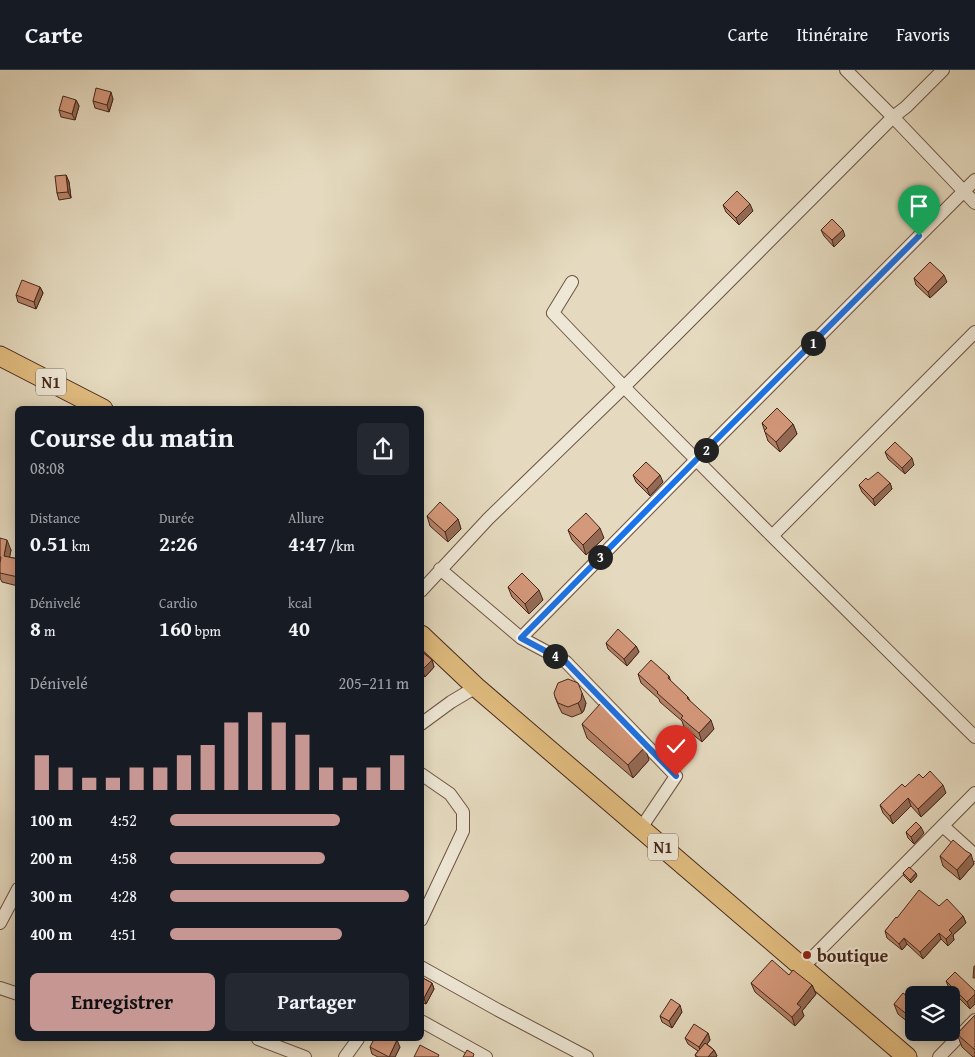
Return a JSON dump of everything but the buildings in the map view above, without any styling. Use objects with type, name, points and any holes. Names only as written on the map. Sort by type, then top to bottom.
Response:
[{"type":"highway","name":"N1","points":[[0,356],[97,406]]},
{"type":"highway","name":"N1","points":[[424,639],[476,687],[907,1057]]},
{"type":"street","points":[[846,70],[975,203]]},
{"type":"street","points":[[424,588],[488,519],[624,387],[893,117],[906,107],[943,70]]},
{"type":"street","points":[[521,638],[975,180]]},
{"type":"street","points":[[572,282],[553,313],[696,460],[975,737]]},
{"type":"street","points":[[772,536],[975,332]]},
{"type":"street","points":[[440,569],[521,638],[566,662],[676,776],[641,828]]},
{"type":"street","points":[[424,722],[476,687]]},
{"type":"street","points":[[424,776],[450,794],[463,812],[463,831],[424,914]]},
{"type":"street","points":[[803,967],[975,793]]},
{"type":"street","points":[[943,826],[975,855]]},
{"type":"street","points":[[0,923],[15,895]]},
{"type":"street","points":[[424,969],[587,1057]]},
{"type":"street","points":[[0,988],[15,993]]},
{"type":"street","points":[[939,1057],[975,1020]]},
{"type":"street","points":[[424,1023],[486,1057]]},
{"type":"street","points":[[263,1041],[304,1057]]},
{"type":"street","points":[[345,1057],[357,1041]]},
{"type":"place","name":"boutique","points":[[807,955]]},
{"type":"route","points":[[676,776],[566,662],[521,638],[919,236]]}]
